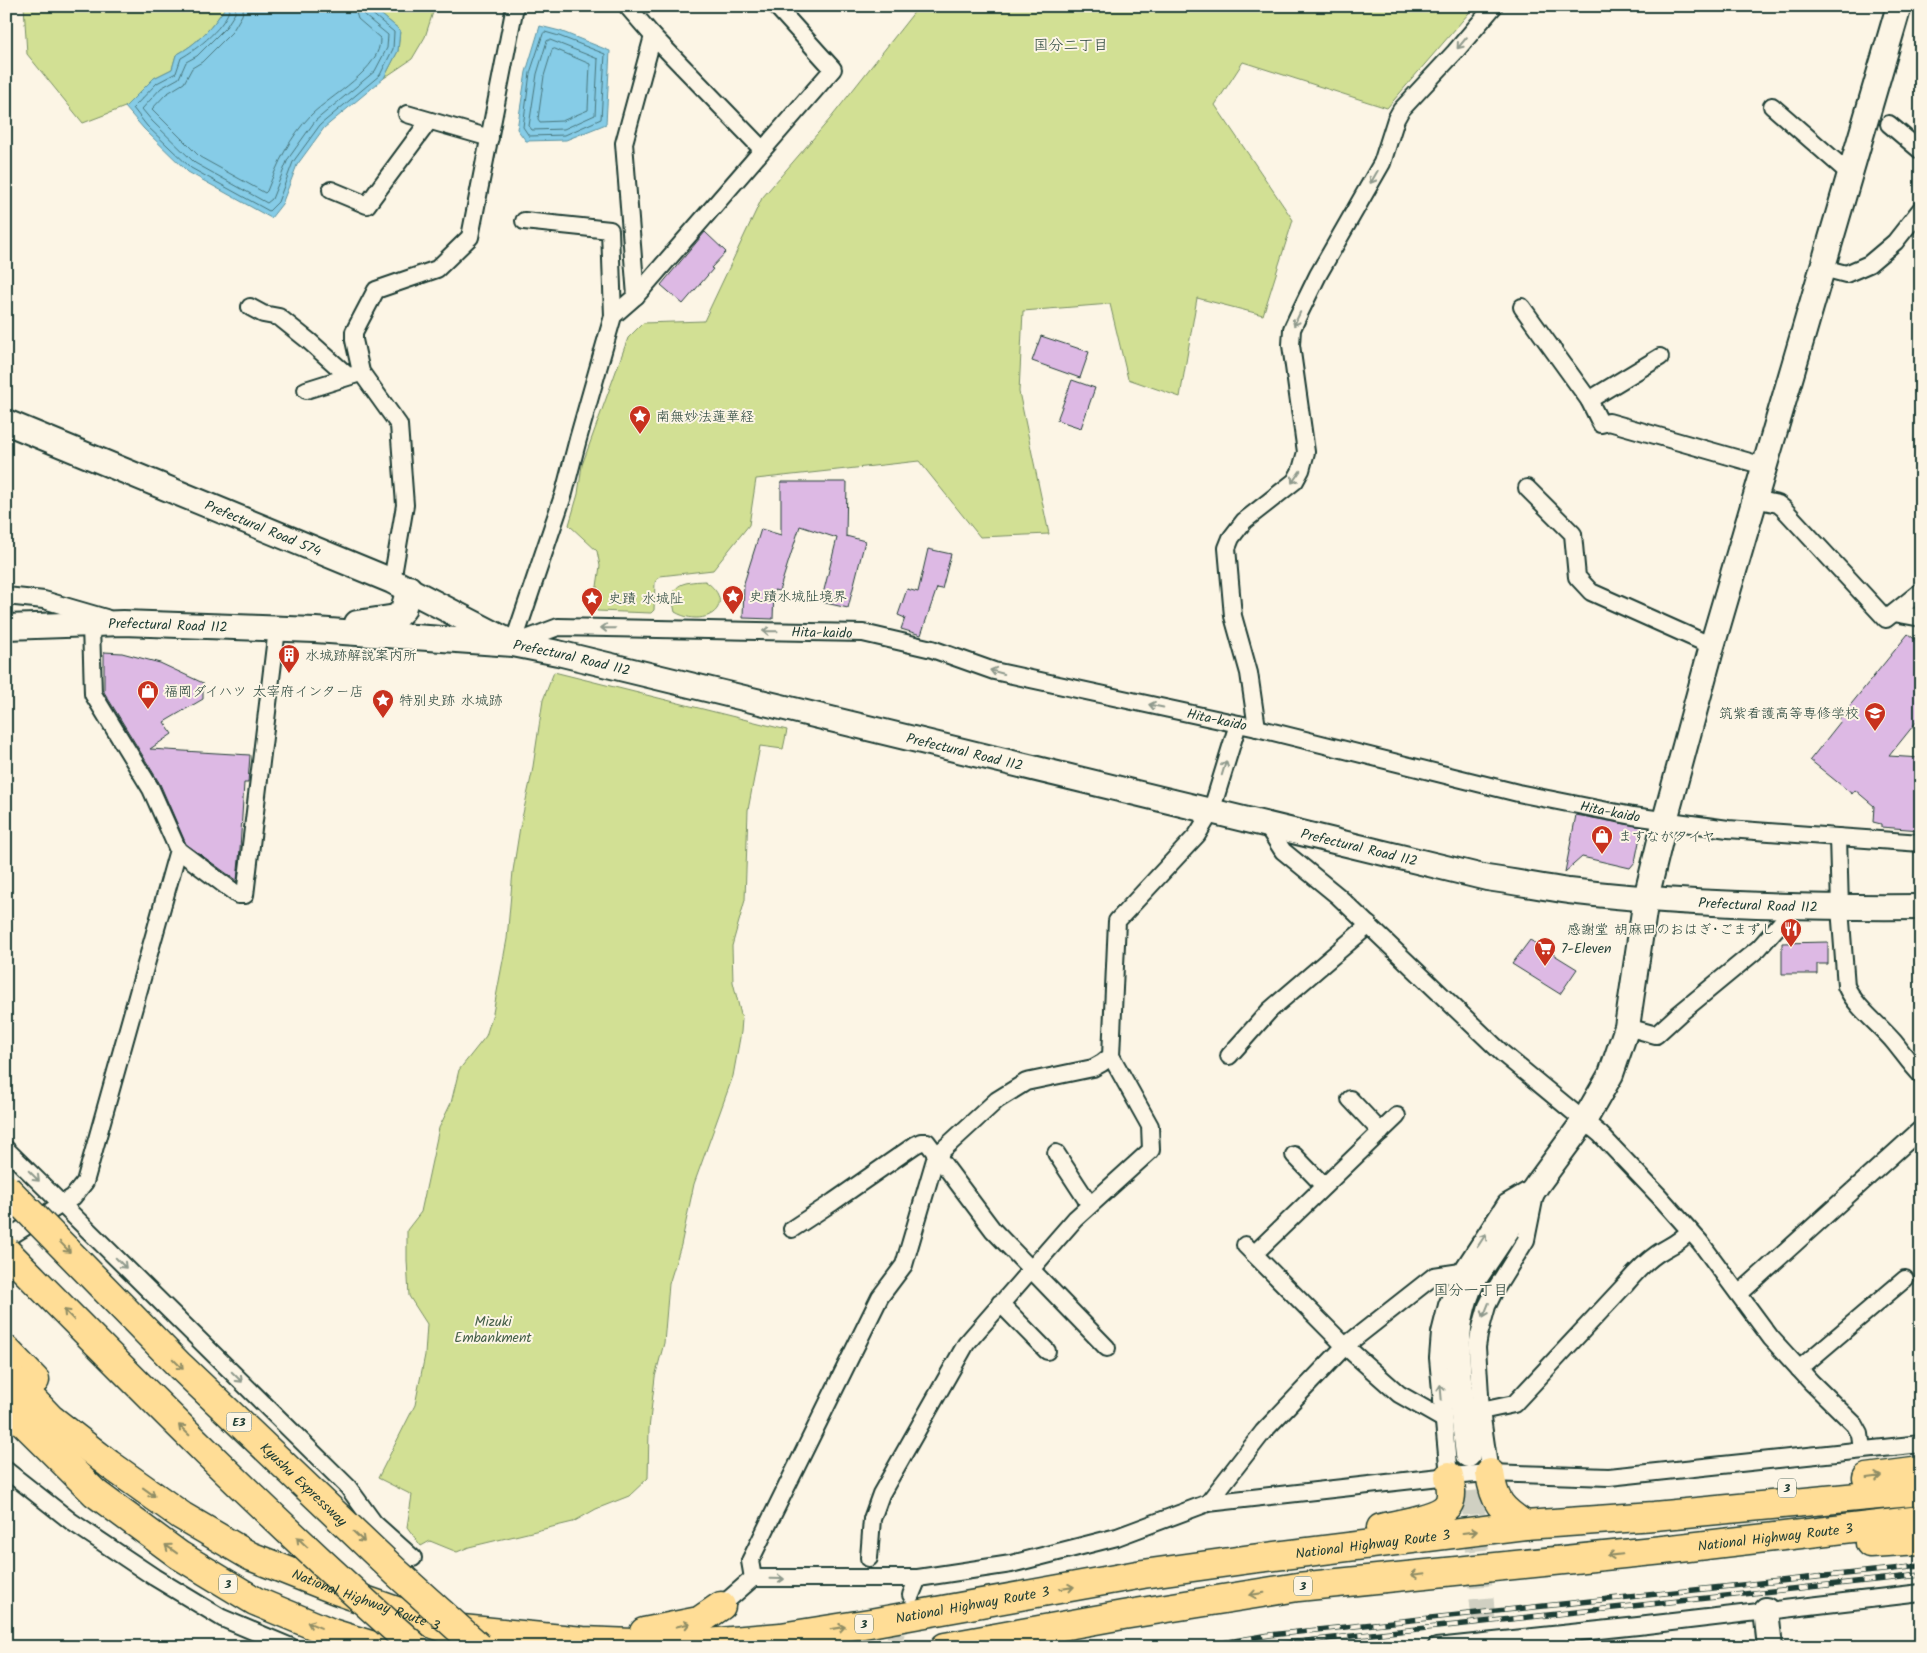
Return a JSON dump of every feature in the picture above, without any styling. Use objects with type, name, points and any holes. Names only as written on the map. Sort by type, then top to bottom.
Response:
[{"type":"highway","name":"Kyushu Expressway","points":[[6,1188],[180,1366],[397,1573],[480,1647]]},
{"type":"highway","points":[[6,1251],[151,1398],[364,1602],[414,1647]]},
{"type":"highway","points":[[6,1350],[109,1464]]},
{"type":"highway","name":"National Highway Route 3","points":[[6,1372],[50,1418],[109,1464],[182,1516],[250,1556],[336,1590],[442,1627],[583,1641],[683,1645],[781,1637],[1143,1574],[1251,1559],[1525,1525],[1654,1516],[1921,1491]]},
{"type":"highway","name":"3","points":[[6,1405],[95,1493]]},
{"type":"highway","name":"3","points":[[6,1430],[40,1460],[95,1493],[179,1555],[255,1601],[332,1633],[376,1647]]},
{"type":"highway","name":"3","points":[[1654,1516],[1764,1491],[1921,1471]]},
{"type":"highway","points":[[1490,1473],[1493,1490],[1500,1506],[1508,1514],[1525,1525]]},
{"type":"highway","points":[[1251,1559],[1430,1516],[1449,1504],[1451,1496],[1449,1476]]},
{"type":"highway","name":"National Highway Route 3","points":[[945,1647],[1298,1587],[1663,1550],[1921,1520]]},
{"type":"highway","name":"3","points":[[1663,1550],[1759,1548],[1921,1540]]},
{"type":"highway","points":[[583,1641],[699,1621],[721,1606]]},
{"type":"main road","points":[[1468,1455],[1457,1340],[1464,1299],[1472,1282],[1536,1185],[1584,1121],[1611,1074],[1627,1027],[1646,898],[1665,820],[1712,646],[1899,6]]},
{"type":"main road","name":"Prefectural Road 574","points":[[6,422],[400,584],[513,644]]},
{"type":"main road","points":[[315,630],[396,617],[403,610],[400,584]]},
{"type":"main road","name":"Prefectural Road 112","points":[[6,628],[123,623],[315,630],[513,644],[1487,878],[1569,890],[1646,898],[1795,907],[1921,907]]},
{"type":"main road","points":[[1766,1610],[1770,1647]]},
{"type":"street","points":[[354,374],[354,332],[376,290],[437,269],[470,238],[515,6]]},
{"type":"street","points":[[627,6],[653,36],[762,149]]},
{"type":"street","points":[[614,316],[636,296],[836,66],[776,6]]},
{"type":"street","points":[[1257,728],[1250,673],[1233,616],[1227,548],[1231,538],[1244,521],[1295,482],[1302,470],[1306,452],[1291,345],[1292,329],[1318,274],[1382,163],[1396,118],[1401,110],[1455,52],[1494,6]]},
{"type":"street","points":[[636,296],[624,143],[653,36]]},
{"type":"street","points":[[1772,106],[1850,174]]},
{"type":"street","points":[[407,114],[490,138]]},
{"type":"street","points":[[331,190],[367,205],[429,121]]},
{"type":"street","points":[[1889,124],[1921,151]]},
{"type":"street","points":[[1823,268],[1846,274],[1869,264],[1895,242],[1921,209]]},
{"type":"street","points":[[513,644],[564,493],[614,316],[610,230],[524,221]]},
{"type":"street","points":[[1522,306],[1589,400],[1601,424],[1609,422],[1764,466]]},
{"type":"street","points":[[250,307],[263,314],[279,317],[354,374],[399,425],[405,505],[400,584]]},
{"type":"street","points":[[1589,400],[1660,357]]},
{"type":"street","points":[[306,390],[354,374]]},
{"type":"street","points":[[1527,488],[1573,534],[1577,577],[1591,592],[1712,646]]},
{"type":"street","points":[[1755,499],[1778,504],[1783,508],[1886,619],[1921,591]]},
{"type":"street","points":[[6,596],[44,600],[123,623]]},
{"type":"street","points":[[1894,613],[1921,618]]},
{"type":"street","points":[[91,625],[93,694],[151,789],[178,850],[238,894],[245,896],[277,629]]},
{"type":"street","name":"Hita-kaido","points":[[513,644],[558,627],[863,633],[932,649],[994,671],[1257,728],[1518,793],[1633,816],[1728,829],[1921,843]]},
{"type":"street","points":[[869,1558],[872,1519],[881,1494],[966,1344],[1029,1269],[1076,1219],[1151,1150],[1150,1126],[1111,1056],[1118,921],[1197,835],[1211,812],[1238,724]]},
{"type":"street","points":[[1267,826],[1283,851],[1338,896],[1502,1053],[1600,1134],[1690,1231],[1771,1338],[1855,1425],[1860,1434],[1862,1449]]},
{"type":"street","points":[[1838,837],[1840,908],[1846,986],[1852,997],[1895,1043],[1909,1064],[1921,1075]]},
{"type":"street","points":[[6,1239],[73,1197],[85,1182],[178,850]]},
{"type":"street","points":[[1627,1027],[1656,1036],[1679,1014],[1759,948],[1795,907]]},
{"type":"street","points":[[1229,1056],[1270,1010],[1368,925]]},
{"type":"street","points":[[753,1578],[750,1561],[880,1296],[904,1265],[936,1156],[998,1100],[1026,1082],[1093,1068],[1102,1064],[1111,1056]]},
{"type":"street","points":[[1350,1099],[1380,1132]]},
{"type":"street","points":[[1397,1116],[1324,1186],[1249,1249],[1345,1346],[1399,1394],[1443,1419]]},
{"type":"street","points":[[1739,1294],[1921,1129]]},
{"type":"street","points":[[792,1229],[915,1145],[927,1142],[993,1230],[1107,1348]]},
{"type":"street","points":[[6,1148],[348,1487],[374,1523],[414,1558]]},
{"type":"street","points":[[1056,1153],[1090,1206]]},
{"type":"street","points":[[1294,1156],[1324,1186]]},
{"type":"street","points":[[1449,1476],[1438,1358],[1440,1333],[1447,1305],[1461,1272],[1506,1203],[1536,1185]]},
{"type":"street","points":[[1490,1473],[1481,1410],[1477,1348],[1481,1324],[1495,1290],[1526,1240],[1536,1185]]},
{"type":"street","points":[[1481,1410],[1514,1404],[1642,1265],[1683,1239],[1690,1231]]},
{"type":"street","points":[[1208,1503],[1263,1432],[1345,1346],[1434,1276],[1461,1272]]},
{"type":"street","points":[[1799,1369],[1904,1279]]},
{"type":"street","points":[[1000,1303],[1047,1351]]},
{"type":"street","points":[[721,1606],[753,1578],[918,1578],[1011,1564],[1117,1537],[1208,1503],[1490,1473],[1609,1477],[1921,1444]]},
{"type":"street","points":[[6,1470],[72,1522],[154,1577],[222,1618],[291,1647]]},
{"type":"street","points":[[911,1595],[918,1578]]},
{"type":"street","points":[[1436,1647],[1506,1643],[1766,1610],[1921,1593]]},
{"type":"green space","points":[[24,6],[226,6],[204,34],[191,46],[176,55],[172,69],[154,78],[125,107],[83,123],[27,54]]},
{"type":"green space","points":[[371,6],[435,6],[425,37],[412,59],[384,78],[398,51],[400,30]]},
{"type":"green space","points":[[919,6],[1475,6],[1387,108],[1243,62],[1215,105],[1293,220],[1263,315],[1197,298],[1180,397],[1128,379],[1110,304],[1023,311],[1019,392],[1049,534],[980,537],[919,461],[756,479],[749,525],[713,570],[660,576],[655,582],[654,610],[651,613],[597,611],[594,607],[600,566],[597,551],[569,525],[578,494],[582,465],[628,338],[643,323],[704,321],[762,198],[830,119]]},
{"type":"green space","points":[[705,581],[715,590],[719,598],[719,606],[714,612],[698,618],[687,617],[675,612],[673,595],[678,586],[689,582]]},
{"type":"green space","name":"Mizuki Embankment","points":[[554,672],[787,730],[783,749],[760,746],[748,810],[745,900],[732,946],[733,982],[742,1019],[741,1032],[733,1076],[694,1184],[681,1245],[669,1284],[664,1343],[655,1377],[649,1429],[648,1478],[629,1496],[596,1509],[573,1522],[469,1547],[457,1552],[430,1541],[421,1546],[407,1527],[412,1495],[378,1478],[415,1405],[425,1355],[427,1324],[409,1296],[407,1230],[421,1212],[439,1128],[451,1103],[459,1070],[486,1036],[493,1013],[507,939],[513,871],[520,827],[532,773],[543,700]]},
{"type":"water","points":[[226,6],[371,6],[400,30],[398,51],[384,78],[324,128],[297,165],[282,204],[271,218],[188,172],[144,129],[125,107],[154,78],[172,69],[176,55],[191,46],[204,34]]},
{"type":"water","points":[[540,26],[560,31],[610,51],[606,124],[566,140],[526,141],[517,129],[526,72]]},
{"type":"building","points":[[705,232],[726,252],[683,304],[661,285]]},
{"type":"building","points":[[1041,336],[1089,352],[1080,378],[1032,361]]},
{"type":"building","points":[[1072,380],[1095,388],[1081,428],[1057,420]]},
{"type":"building","points":[[781,482],[847,482],[846,536],[865,541],[848,608],[821,602],[837,538],[800,526],[779,591],[774,590],[773,619],[743,618],[744,583],[761,529],[781,535]]},
{"type":"building","points":[[928,549],[951,554],[942,589],[937,588],[921,635],[901,629],[905,618],[898,615],[907,589],[918,592]]},
{"type":"building","name":"筑紫看護高等専修学校","points":[[1908,634],[1921,644],[1921,716],[1889,756],[1921,758],[1921,830],[1881,827],[1881,824],[1873,822],[1874,806],[1855,790],[1852,794],[1810,760],[1841,721],[1839,719]]},
{"type":"building","name":"福岡ダイハツ 太宰府インタ－店","points":[[104,652],[122,653],[160,663],[203,683],[203,699],[164,722],[172,734],[150,749],[250,755],[248,783],[244,783],[237,881],[186,844],[160,784],[104,692]]},
{"type":"building","points":[[1576,815],[1642,827],[1635,862],[1630,868],[1582,857],[1565,872]]},
{"type":"building","name":"7-Eleven","points":[[1530,940],[1577,969],[1560,994],[1512,964]]},
{"type":"building","points":[[1828,942],[1828,964],[1817,964],[1817,974],[1782,974],[1782,943]]},
{"type":"tunnel","points":[[1468,1455],[1486,1647]]},
{"type":"tunnel","points":[[892,1647],[904,1611]]},
{"type":"railway","points":[[1198,1647],[1270,1635],[1921,1566]]},
{"type":"railway","points":[[1250,1647],[1921,1575]]},
{"type":"place","name":"南無妙法蓮華経","points":[[640,435]]},
{"type":"place","name":"史蹟水城阯境界","points":[[733,615]]},
{"type":"place","name":"史蹟 水城阯","points":[[592,617]]},
{"type":"place","name":"水城跡解説案内所","points":[[289,674]]},
{"type":"place","name":"福岡ダイハツ 太宰府インタ－店","points":[[148,710]]},
{"type":"place","name":"特別史跡 水城跡","points":[[383,719]]},
{"type":"place","name":"筑紫看護高等専修学校","points":[[1875,732]]},
{"type":"place","name":"ますながタイヤ","points":[[1602,855]]},
{"type":"place","name":"感謝堂 胡麻田のおはぎ･ごまずし","points":[[1791,948]]},
{"type":"place","name":"7-Eleven","points":[[1545,967]]},
{"type":"district","name":"国分二丁目","points":[[1071,45]]},
{"type":"district","name":"国分一丁目","points":[[1471,1290]]}]
